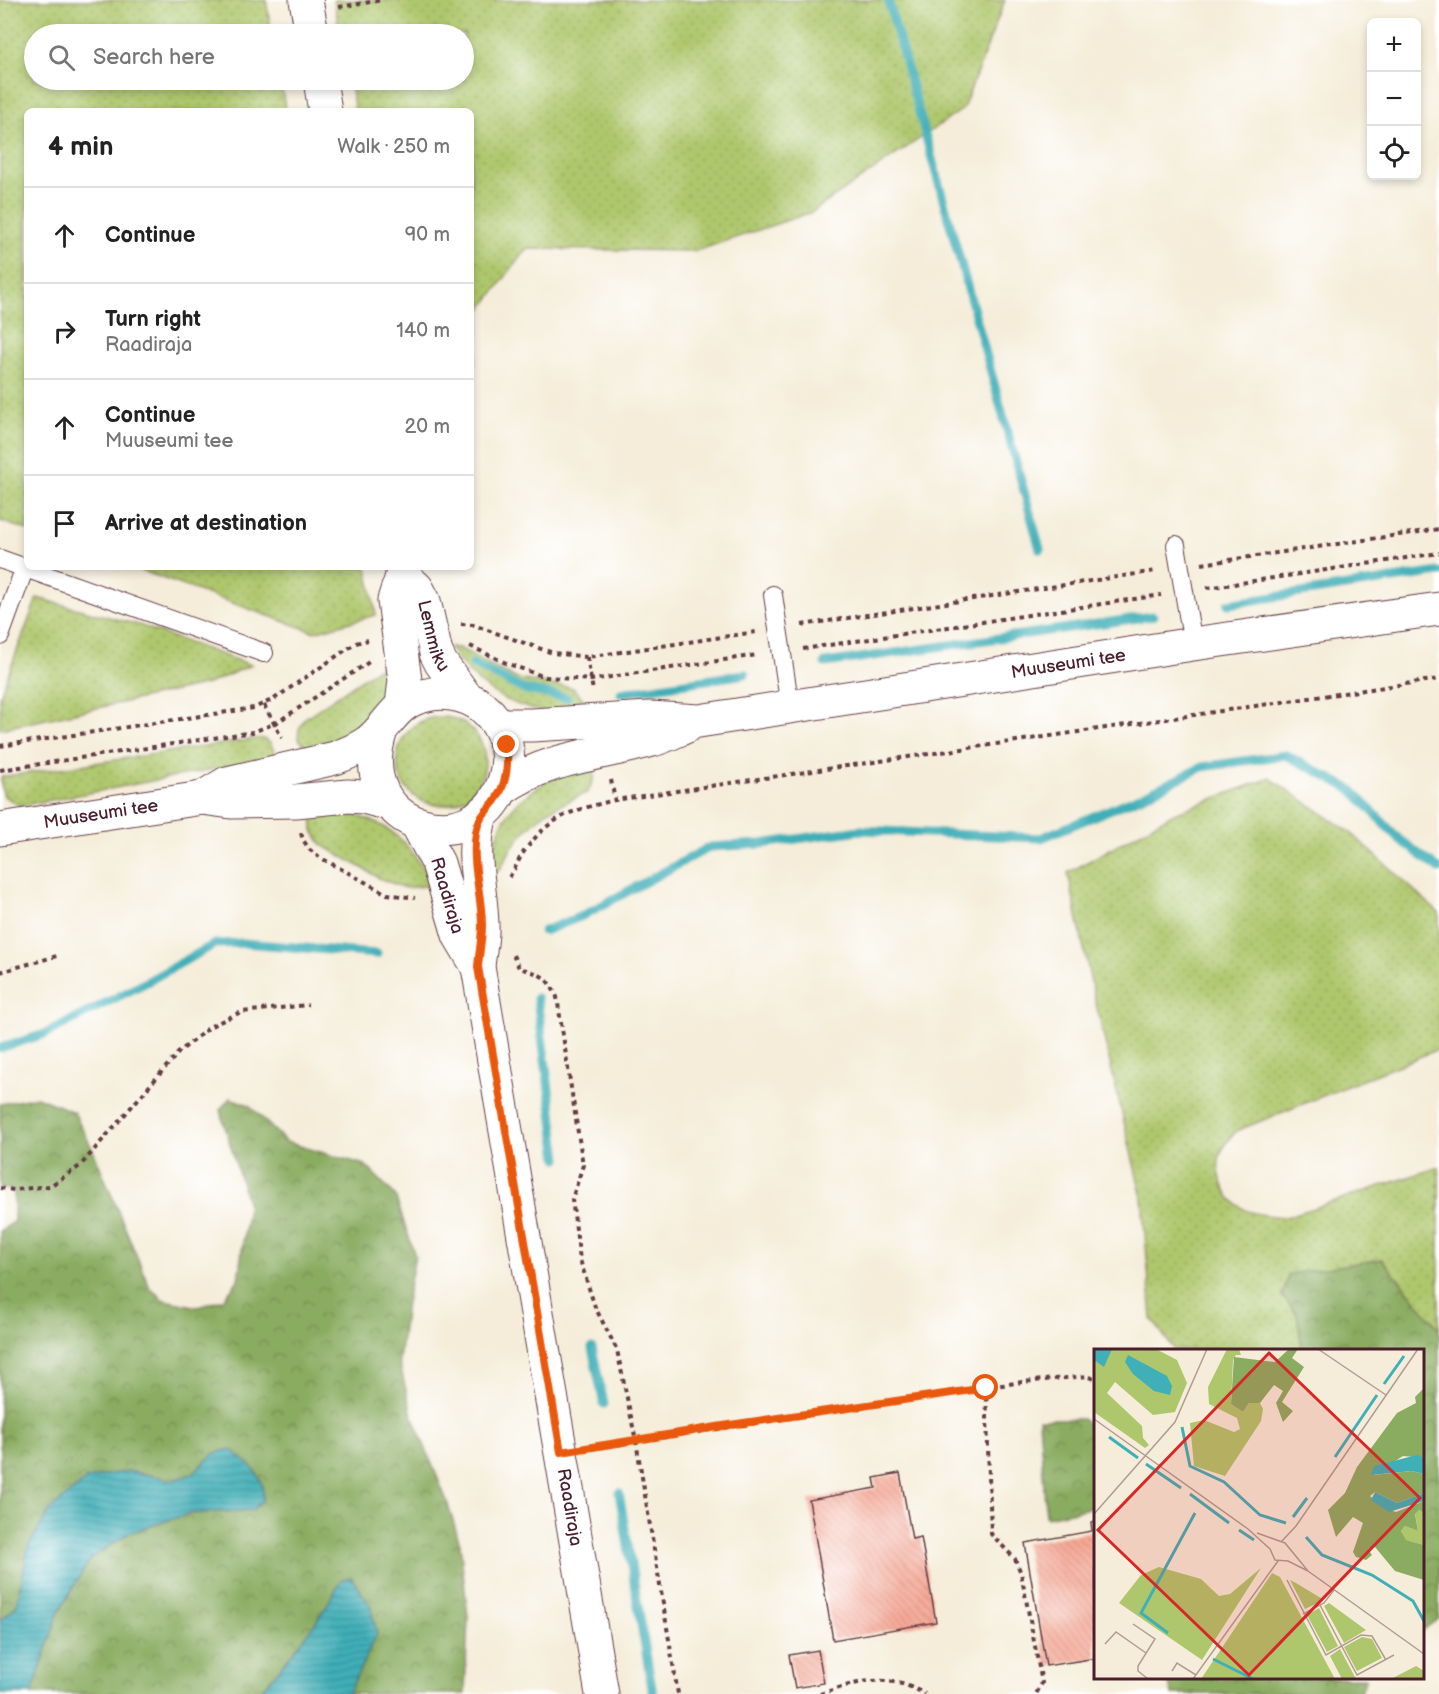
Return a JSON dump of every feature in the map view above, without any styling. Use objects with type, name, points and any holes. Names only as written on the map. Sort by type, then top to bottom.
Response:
[{"type":"street","points":[[322,90],[325,108]]},
{"type":"street","name":"Lemmiku","points":[[403,571],[424,601],[436,652],[441,663],[466,697]]},
{"type":"street","name":"Lemmiku","points":[[402,705],[405,680],[394,601],[403,571]]},
{"type":"street","name":"Muuseumi tee","points":[[499,725],[650,718],[699,721],[1193,644],[1439,609]]},
{"type":"street","name":"Muuseumi tee","points":[[202,798],[227,783],[352,752],[381,730],[390,716],[402,705],[422,696],[444,693],[466,697],[485,708],[499,725],[507,745],[508,767],[502,789],[494,802],[482,814],[467,823],[450,827],[417,824],[402,816],[390,804],[380,788],[374,768],[375,749],[381,730]]},
{"type":"street","name":"Muuseumi tee","points":[[502,789],[528,772],[551,764],[653,740],[699,721]]},
{"type":"street","name":"Muuseumi tee","points":[[0,829],[202,798],[231,802],[296,801],[348,796],[364,797],[390,804]]},
{"type":"street","name":"Raadiraja","points":[[482,814],[476,834],[475,854],[482,926],[478,967],[602,1694]]},
{"type":"street","name":"Raadiraja","points":[[417,824],[438,863],[459,935],[478,967]]},
{"type":"lane","points":[[1176,545],[1193,644]]},
{"type":"lane","points":[[0,559],[24,567]]},
{"type":"lane","points":[[0,636],[24,570]]},
{"type":"lane","points":[[33,570],[264,653]]},
{"type":"lane","points":[[773,595],[790,707]]},
{"type":"path","points":[[309,16],[383,0]]},
{"type":"path","points":[[455,624],[473,625],[553,653],[587,657],[1439,529]]},
{"type":"path","points":[[461,642],[507,664],[545,677],[591,680],[1439,553]]},
{"type":"path","points":[[0,746],[254,708],[264,705],[356,643],[374,638]]},
{"type":"path","points":[[0,770],[253,732],[276,723],[377,657]]},
{"type":"path","points":[[587,657],[591,680]]},
{"type":"path","points":[[509,886],[510,876],[524,851],[542,829],[568,812],[615,800],[1439,679]]},
{"type":"path","points":[[264,705],[276,723]]},
{"type":"path","points":[[300,828],[303,840],[310,850],[321,858],[387,894],[422,897]]},
{"type":"path","points":[[502,881],[510,876]]},
{"type":"path","points":[[509,950],[519,968],[541,975],[550,982],[556,997],[583,1165],[572,1199],[580,1260],[595,1306],[617,1350],[636,1441],[678,1694]]},
{"type":"path","points":[[0,972],[57,956]]},
{"type":"path","points":[[0,1188],[15,1190],[50,1186],[80,1166],[179,1052],[212,1026],[241,1012],[308,1005]]},
{"type":"path","points":[[561,1452],[1022,1382],[1088,1376],[1094,1379]]},
{"type":"path","points":[[986,1388],[991,1534],[1015,1559],[1021,1573],[1042,1683],[1036,1694]]},
{"type":"path","points":[[820,1694],[853,1683],[887,1679],[926,1694]]},
{"type":"green space","points":[[0,0],[266,0],[270,24],[24,24],[24,90],[282,90],[285,108],[24,108],[24,529],[0,521]]},
{"type":"green space","points":[[334,0],[1005,0],[963,109],[812,212],[696,251],[526,249],[480,311],[474,368],[474,108],[354,108],[351,90],[474,90],[474,24],[338,24]]},
{"type":"green space","points":[[139,570],[368,570],[376,615],[314,632]]},
{"type":"green space","points":[[37,598],[139,625],[251,665],[208,684],[0,729],[0,696]]},
{"type":"green space","points":[[450,647],[459,648],[517,679],[573,688],[584,700],[587,711],[546,712],[503,698],[478,681],[458,660]]},
{"type":"green space","points":[[390,660],[379,698],[368,717],[344,734],[310,752],[298,738],[299,729],[305,718]]},
{"type":"green space","points":[[441,717],[458,720],[472,730],[482,744],[485,761],[482,778],[472,792],[458,802],[441,805],[424,802],[410,792],[400,778],[397,761],[400,744],[410,730],[424,720]]},
{"type":"green space","points":[[262,738],[270,743],[278,757],[20,806],[4,796],[1,785],[1,777]]},
{"type":"green space","points":[[594,763],[594,778],[588,792],[546,812],[526,830],[512,847],[501,868],[490,875],[498,833],[504,820],[521,799],[544,784]]},
{"type":"green space","points":[[1270,778],[1350,832],[1439,913],[1439,1049],[1236,1131],[1220,1154],[1219,1166],[1227,1192],[1239,1206],[1255,1213],[1286,1217],[1439,1167],[1439,1329],[1382,1259],[1289,1275],[1282,1296],[1297,1314],[1302,1349],[1173,1349],[1152,1319],[1142,1198],[1092,987],[1068,873],[1174,813]]},
{"type":"green space","points":[[312,810],[354,816],[385,827],[410,849],[433,885],[405,888],[381,879],[322,845],[313,831]]},
{"type":"green space","points":[[37,1097],[74,1112],[93,1150],[150,1288],[164,1300],[198,1307],[224,1299],[238,1280],[248,1205],[220,1110],[230,1098],[249,1105],[286,1142],[365,1165],[395,1195],[415,1256],[406,1303],[399,1361],[412,1415],[447,1501],[460,1544],[468,1617],[465,1694],[348,1694],[377,1634],[341,1580],[333,1596],[292,1654],[258,1694],[32,1694],[59,1611],[91,1558],[129,1533],[188,1514],[252,1510],[215,1453],[192,1474],[173,1480],[128,1471],[87,1479],[50,1510],[28,1547],[17,1605],[0,1621],[0,1231],[14,1222],[14,1190],[0,1188],[0,1104]]},
{"type":"green space","points":[[1382,1259],[1439,1329],[1439,1618],[1424,1629],[1424,1349],[1301,1349],[1297,1314],[1282,1296],[1289,1274]]},
{"type":"green space","points":[[1039,1419],[1082,1419],[1094,1428],[1094,1507],[1046,1517]]},
{"type":"green space","points":[[1167,1679],[1366,1679],[1360,1694],[1172,1694]]},
{"type":"water","points":[[230,1449],[258,1476],[263,1491],[263,1500],[252,1510],[188,1514],[129,1533],[91,1558],[59,1611],[32,1694],[0,1694],[0,1621],[17,1605],[28,1547],[50,1510],[87,1479],[128,1471],[173,1480],[192,1474],[215,1453]]},
{"type":"water","points":[[351,1577],[370,1605],[377,1634],[348,1694],[258,1694],[292,1654],[333,1596],[341,1580]]},
{"type":"building","points":[[900,1473],[912,1539],[921,1537],[936,1622],[833,1640],[809,1500],[876,1488],[874,1478]]},
{"type":"building","points":[[1094,1521],[1094,1658],[1046,1666],[1025,1543],[1092,1531],[1091,1522]]},
{"type":"building","points":[[818,1650],[824,1683],[795,1688],[789,1655]]},
{"type":"waterway","points":[[888,0],[1040,549]]},
{"type":"waterway","points":[[1228,604],[1439,572]]},
{"type":"waterway","points":[[825,663],[1153,616]]},
{"type":"waterway","points":[[473,664],[522,689],[567,698]]},
{"type":"waterway","points":[[621,693],[745,674]]},
{"type":"waterway","points":[[544,931],[582,916],[710,847],[761,844],[860,830],[1041,838],[1145,795],[1202,767],[1286,755],[1352,790],[1398,838],[1439,869]]},
{"type":"waterway","points":[[0,1048],[45,1034],[215,944],[244,943],[377,954]]},
{"type":"waterway","points":[[537,998],[558,1159]]},
{"type":"waterway","points":[[592,1348],[604,1404]]},
{"type":"waterway","points":[[619,1493],[653,1694]]},
{"type":"route","points":[[507,745],[508,767],[502,789],[494,802],[482,814],[476,834],[475,863],[482,926],[478,967],[561,1452],[986,1388]]}]
